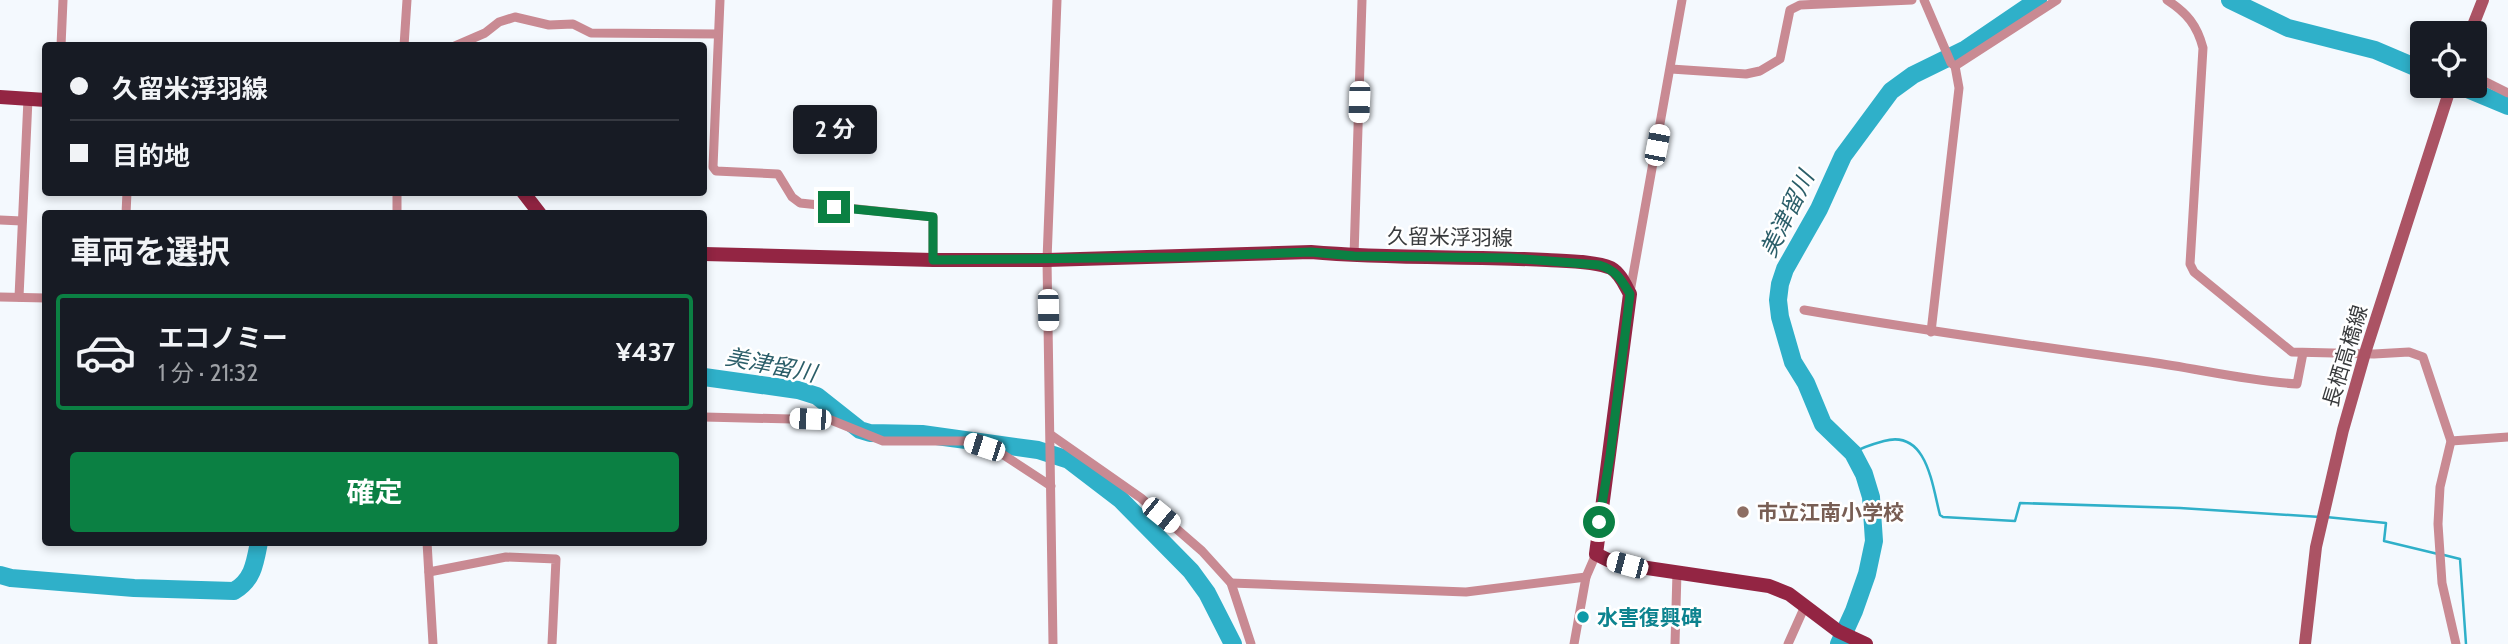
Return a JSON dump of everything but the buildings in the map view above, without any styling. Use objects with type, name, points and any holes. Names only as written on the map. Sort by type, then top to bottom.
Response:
[{"type":"main road","points":[[2475,21],[2483,0]]},
{"type":"main road","points":[[0,97],[42,100]]},
{"type":"main road","name":"長栖高橋線","points":[[2305,644],[2316,547],[2343,430],[2447,98]]},
{"type":"main road","points":[[526,196],[537,210]]},
{"type":"main road","name":"久留米浮羽線","points":[[707,254],[1047,260],[1311,252],[1354,256],[1510,258],[1611,268],[1619,275],[1630,294]]},
{"type":"main road","points":[[1630,294],[1597,554],[1627,565],[1769,586],[1789,594],[1819,617],[1863,643]]},
{"type":"street","points":[[61,42],[62,0]]},
{"type":"street","points":[[404,42],[407,0]]},
{"type":"street","points":[[720,0],[713,167],[716,171],[778,174],[792,197],[800,203],[933,217],[933,260]]},
{"type":"street","points":[[1054,644],[1047,260],[1057,0]]},
{"type":"street","points":[[1354,256],[1362,0]]},
{"type":"street","points":[[1630,294],[1682,0]]},
{"type":"street","points":[[1671,69],[1746,74],[1760,71],[1780,59],[1790,10],[1800,5],[1912,0]]},
{"type":"street","points":[[1924,0],[1953,64],[1959,88],[1931,332]]},
{"type":"street","points":[[1953,64],[2057,0]]},
{"type":"street","points":[[2167,0],[2186,12],[2199,31],[2203,48],[2190,264],[2194,272],[2292,352],[2409,352],[2423,357],[2451,441],[2440,487],[2438,524],[2442,583],[2456,644]]},
{"type":"street","points":[[464,42],[485,33],[499,22],[515,17],[549,24],[573,24],[591,33],[718,34]]},
{"type":"street","points":[[2487,82],[2508,93]]},
{"type":"street","points":[[19,297],[28,99]]},
{"type":"street","points":[[0,220],[22,221]]},
{"type":"street","points":[[0,297],[42,298]]},
{"type":"street","points":[[1804,310],[1931,332],[2182,366],[2276,383],[2297,384],[2303,353]]},
{"type":"street","points":[[707,417],[831,420],[883,441],[968,442],[999,452],[1051,486]]},
{"type":"street","points":[[1051,435],[1151,507],[1202,551],[1231,583],[1251,644]]},
{"type":"street","points":[[2451,441],[2508,437]]},
{"type":"street","points":[[427,546],[433,644]]},
{"type":"street","points":[[1574,644],[1586,576],[1597,554]]},
{"type":"street","points":[[429,572],[506,557],[556,559],[552,644]]},
{"type":"street","points":[[1675,644],[1677,572]]},
{"type":"street","points":[[1231,583],[1466,592],[1586,576]]},
{"type":"street","points":[[1788,644],[1805,606]]},
{"type":"waterway","name":"美津留川","points":[[1839,644],[1867,574],[1874,541],[1871,497],[1864,474],[1853,453],[1823,424],[1806,383],[1793,362],[1780,317],[1780,284],[1785,269],[1819,209],[1843,156],[1891,91],[1913,75],[1966,49],[2038,0]]},
{"type":"waterway","name":"美津留川","points":[[2230,0],[2288,28],[2375,50],[2410,65]]},
{"type":"waterway","name":"美津留川","points":[[2487,97],[2508,106]]},
{"type":"waterway","name":"美津留川","points":[[707,377],[798,390],[817,396],[860,430],[870,433],[922,434],[1038,450],[1069,460],[1120,499],[1191,571],[1207,593],[1233,644]]},
{"type":"waterway","points":[[1853,453],[1884,441],[1910,443],[1919,451],[1925,462],[1940,515],[1943,517],[2015,521],[2020,503],[2180,508],[2320,517]]},
{"type":"waterway","points":[[2326,517],[2386,523],[2384,541],[2438,554]]},
{"type":"waterway","name":"美津留川","points":[[0,575],[134,588],[234,591],[249,576],[258,546]]},
{"type":"waterway","points":[[2444,555],[2460,559],[2466,644]]},
{"type":"place","name":"市立江南小学校","points":[[1743,512]]},
{"type":"place","name":"水害復興碑","points":[[1583,617]]},
{"type":"route","points":[[834,207],[933,217],[933,260],[1047,260],[1311,252],[1354,256],[1510,258],[1611,268],[1619,275],[1630,294],[1599,522]]}]
